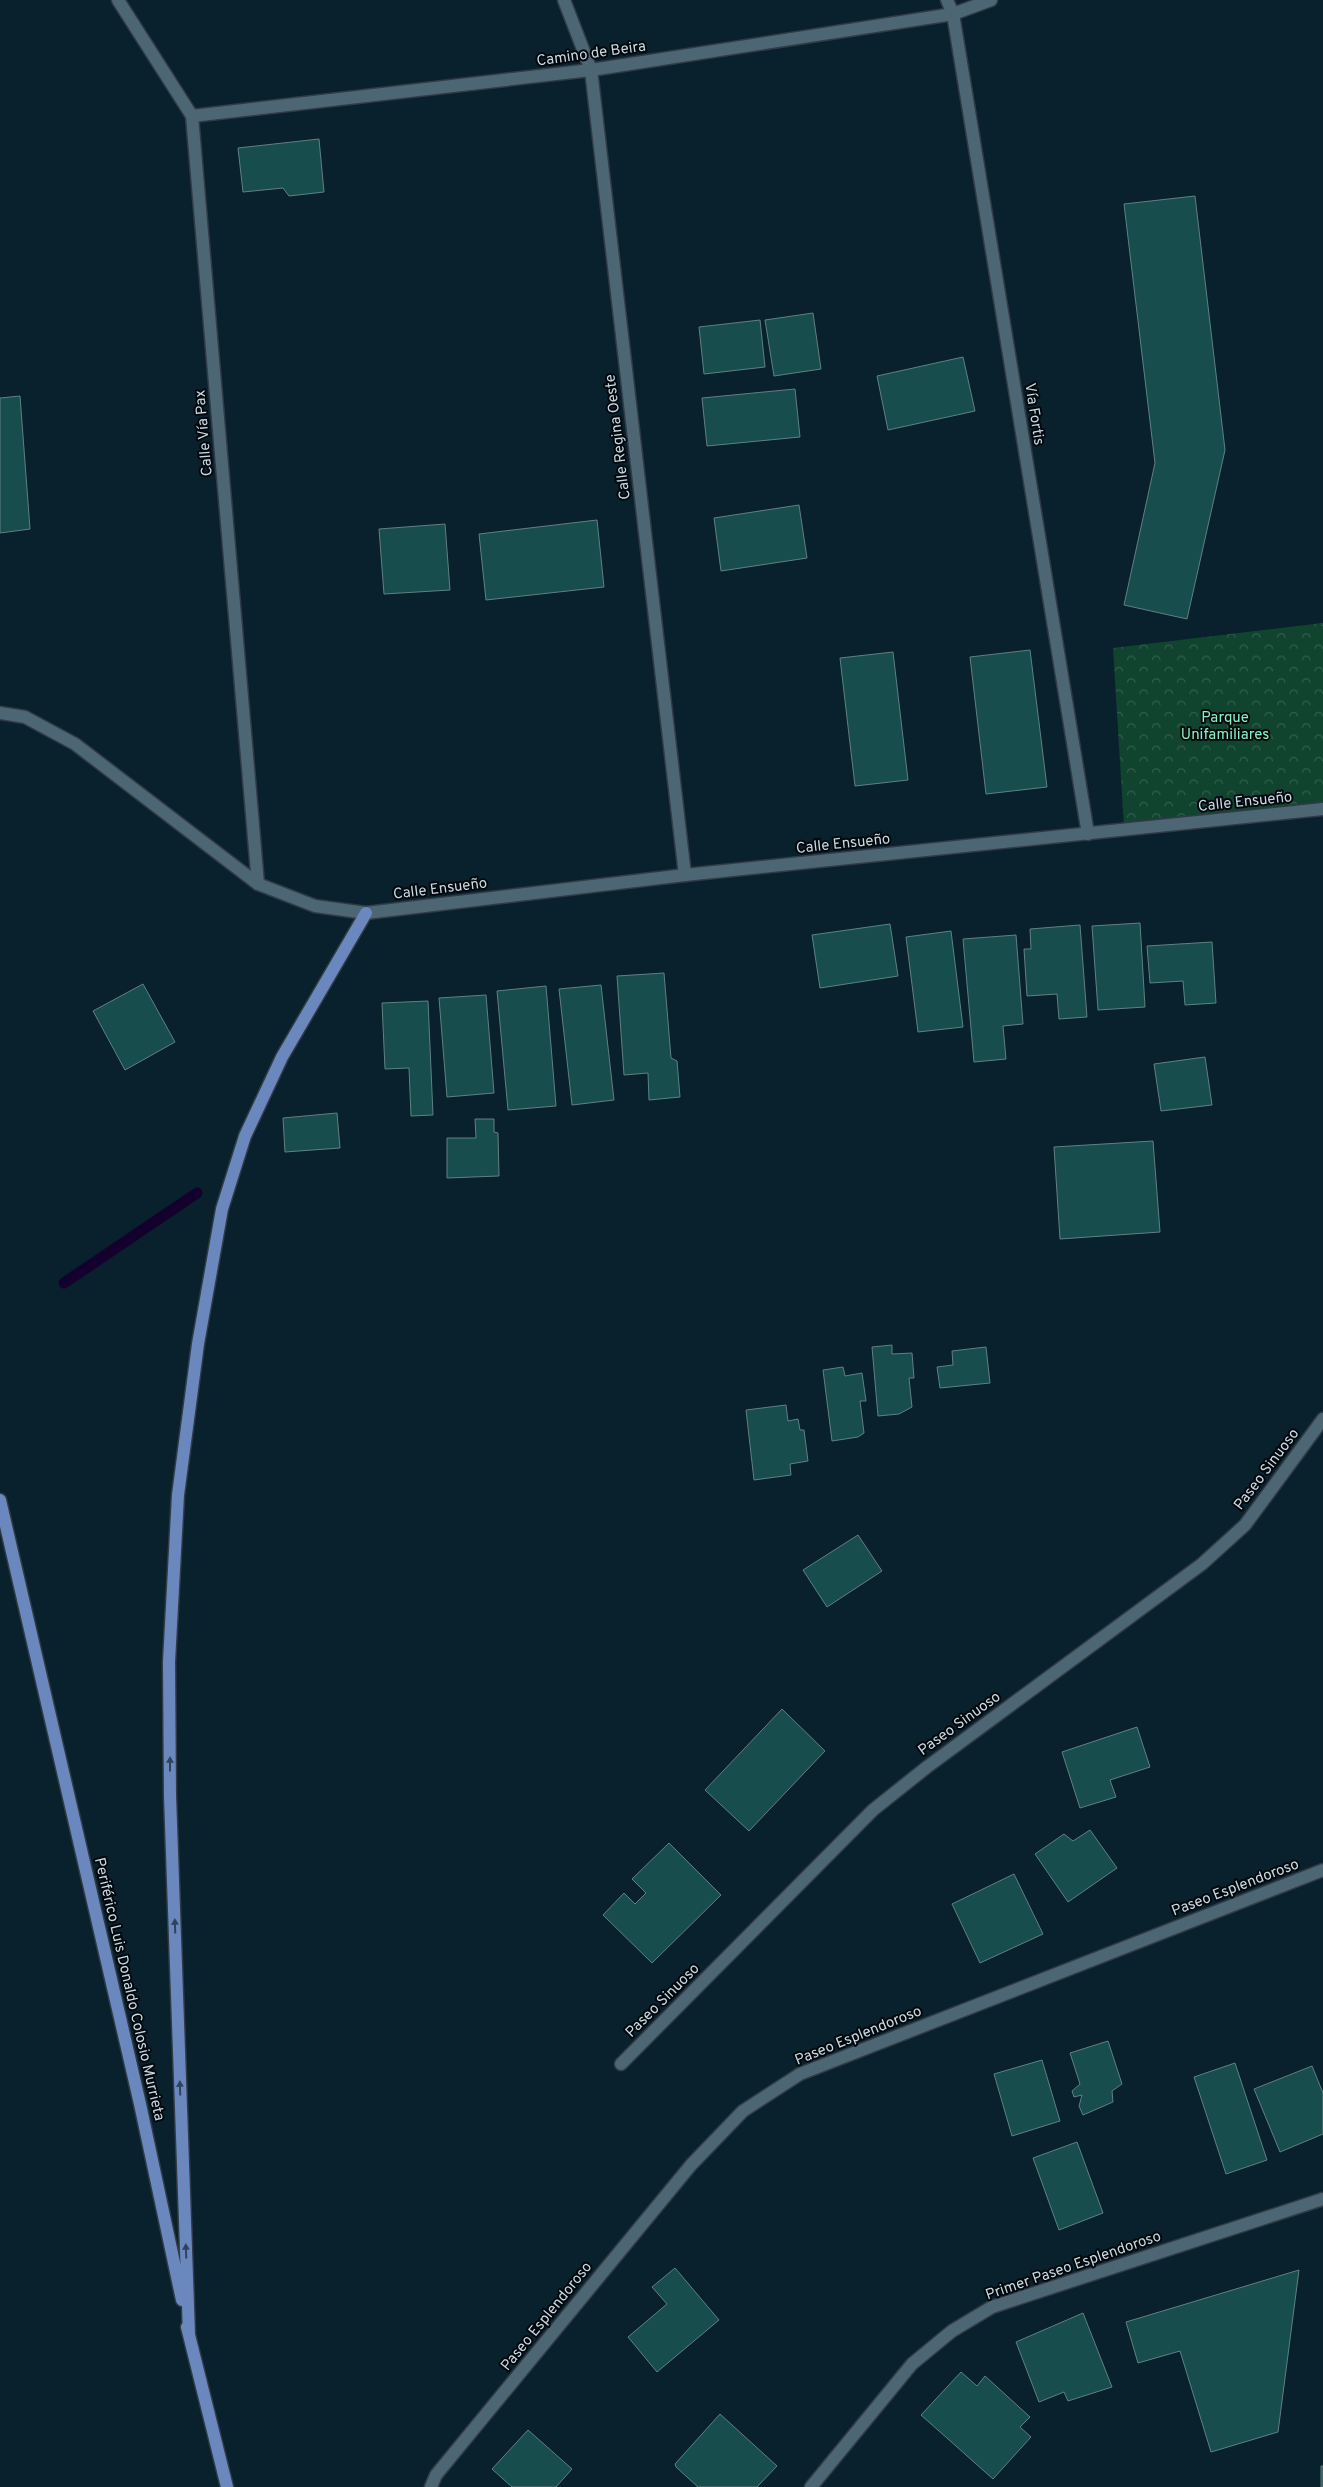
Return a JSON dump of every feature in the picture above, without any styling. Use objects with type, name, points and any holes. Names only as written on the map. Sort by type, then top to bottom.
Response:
[{"type":"main road","points":[[189,2334],[170,1796],[170,1662],[178,1495],[198,1344],[222,1209],[245,1136],[282,1057],[366,913]]},
{"type":"main road","name":"Periférico Luis Donaldo Colosio Murrieta","points":[[0,1500],[140,2104],[189,2334],[227,2487]]},
{"type":"street","name":"Calle Vía Pax","points":[[118,0],[192,116],[258,884]]},
{"type":"street","name":"Calle Regina Oeste","points":[[564,0],[591,70],[684,875]]},
{"type":"street","name":"Vía Fortis","points":[[947,0],[953,14],[1088,834]]},
{"type":"street","name":"Camino de Beira","points":[[192,116],[591,70],[953,14],[991,0]]},
{"type":"street","name":"Calle Ensueño","points":[[0,713],[25,717],[75,744],[258,884],[315,906],[366,913],[684,875],[1323,809]]},
{"type":"street","name":"Paseo Sinuoso","points":[[621,2064],[873,1810],[927,1767],[1209,1558],[1245,1525],[1323,1419]]},
{"type":"street","name":"Paseo Esplendoroso","points":[[433,2481],[691,2165],[743,2111],[800,2074],[1323,1870]]},
{"type":"street","name":"Primer Paseo Esplendoroso","points":[[811,2487],[912,2364],[952,2331],[992,2307],[1323,2199]]},
{"type":"green space","name":"Parque Unifamiliares","points":[[1323,623],[1323,807],[1124,827],[1113,648]]},
{"type":"building","points":[[319,139],[324,192],[289,196],[283,188],[243,192],[238,148]]},
{"type":"building","points":[[1195,196],[1225,450],[1187,619],[1124,605],[1155,463],[1124,204]]},
{"type":"building","points":[[813,313],[821,369],[774,376],[765,320]]},
{"type":"building","points":[[760,320],[765,367],[704,374],[699,327]]},
{"type":"building","points":[[963,357],[975,411],[888,430],[877,376]]},
{"type":"building","points":[[795,389],[800,437],[707,446],[702,398]]},
{"type":"building","points":[[20,396],[30,529],[0,533],[0,398]]},
{"type":"building","points":[[799,505],[807,558],[721,571],[714,518]]},
{"type":"building","points":[[597,520],[604,587],[486,600],[479,534]]},
{"type":"building","points":[[445,524],[450,590],[384,594],[379,529]]},
{"type":"building","points":[[1030,650],[1047,787],[986,794],[970,657]]},
{"type":"building","points":[[893,652],[908,780],[855,786],[840,658]]},
{"type":"building","points":[[1140,923],[1145,1007],[1098,1010],[1092,926]]},
{"type":"building","points":[[890,924],[898,976],[820,988],[812,935]]},
{"type":"building","points":[[1080,925],[1087,1017],[1059,1019],[1057,994],[1027,996],[1024,949],[1031,949],[1030,929]]},
{"type":"building","points":[[951,931],[963,1027],[918,1032],[906,937]]},
{"type":"building","points":[[1016,935],[1023,1024],[1003,1026],[1006,1059],[974,1062],[963,939]]},
{"type":"building","points":[[1212,942],[1216,1003],[1185,1005],[1183,981],[1150,983],[1147,946]]},
{"type":"building","points":[[664,973],[671,1058],[677,1061],[680,1097],[649,1100],[648,1073],[624,1075],[617,976]]},
{"type":"building","points":[[143,984],[175,1042],[125,1070],[93,1011]]},
{"type":"building","points":[[601,985],[614,1100],[572,1105],[559,989]]},
{"type":"building","points":[[546,986],[556,1106],[508,1110],[497,991]]},
{"type":"building","points":[[486,995],[494,1093],[447,1097],[439,998]]},
{"type":"building","points":[[428,1001],[433,1115],[411,1116],[409,1068],[385,1069],[382,1003]]},
{"type":"building","points":[[1205,1057],[1212,1105],[1161,1111],[1154,1064]]},
{"type":"building","points":[[337,1113],[340,1148],[285,1152],[283,1118]]},
{"type":"building","points":[[475,1119],[494,1119],[494,1132],[498,1133],[499,1176],[447,1178],[447,1138],[476,1138]]},
{"type":"building","points":[[1153,1141],[1160,1232],[1060,1239],[1054,1147]]},
{"type":"building","points":[[892,1345],[892,1354],[912,1353],[914,1378],[909,1378],[912,1407],[899,1414],[878,1416],[872,1347]]},
{"type":"building","points":[[986,1347],[990,1383],[940,1388],[937,1367],[953,1365],[952,1351]]},
{"type":"building","points":[[843,1367],[845,1376],[862,1373],[866,1401],[860,1401],[864,1433],[858,1437],[832,1441],[823,1370]]},
{"type":"building","points":[[786,1405],[788,1421],[798,1419],[800,1430],[804,1430],[808,1461],[790,1464],[791,1475],[754,1480],[746,1410]]},
{"type":"building","points":[[858,1535],[882,1571],[827,1607],[803,1570]]},
{"type":"building","points":[[782,1709],[825,1751],[749,1831],[705,1790]]},
{"type":"building","points":[[1137,1727],[1150,1767],[1110,1780],[1116,1797],[1080,1808],[1062,1752]]},
{"type":"building","points":[[1090,1830],[1117,1868],[1068,1902],[1035,1854],[1064,1834],[1073,1841]]},
{"type":"building","points":[[669,1843],[721,1895],[652,1963],[603,1915],[624,1893],[635,1904],[646,1893],[632,1879]]},
{"type":"building","points":[[1014,1874],[1043,1934],[980,1963],[952,1904]]},
{"type":"building","points":[[1108,2041],[1122,2084],[1112,2091],[1113,2102],[1083,2115],[1079,2106],[1082,2095],[1074,2097],[1072,2091],[1080,2084],[1070,2053]]},
{"type":"building","points":[[1042,2060],[1060,2121],[1012,2136],[994,2074]]},
{"type":"building","points":[[1235,2063],[1267,2160],[1226,2174],[1194,2077]]},
{"type":"building","points":[[1312,2066],[1323,2093],[1323,2134],[1280,2152],[1254,2089]]},
{"type":"building","points":[[1077,2142],[1103,2213],[1059,2230],[1033,2158]]},
{"type":"building","points":[[675,2268],[719,2320],[657,2372],[628,2337],[667,2304],[652,2287]]},
{"type":"building","points":[[1299,2270],[1278,2432],[1211,2452],[1180,2351],[1138,2363],[1126,2322]]},
{"type":"building","points":[[1083,2313],[1112,2387],[1068,2401],[1064,2392],[1039,2402],[1016,2342]]},
{"type":"building","points":[[961,2372],[977,2386],[985,2376],[1030,2417],[1020,2427],[1031,2437],[993,2479],[921,2415]]},
{"type":"building","points":[[720,2414],[777,2466],[757,2487],[698,2487],[676,2467],[675,2464]]},
{"type":"building","points":[[528,2430],[572,2469],[556,2487],[512,2487],[492,2469]]},
{"type":"building","points":[[1321,2466],[1323,2466],[1323,2487],[1321,2487]]},
{"type":"waterway","points":[[64,1283],[197,1193]]}]
